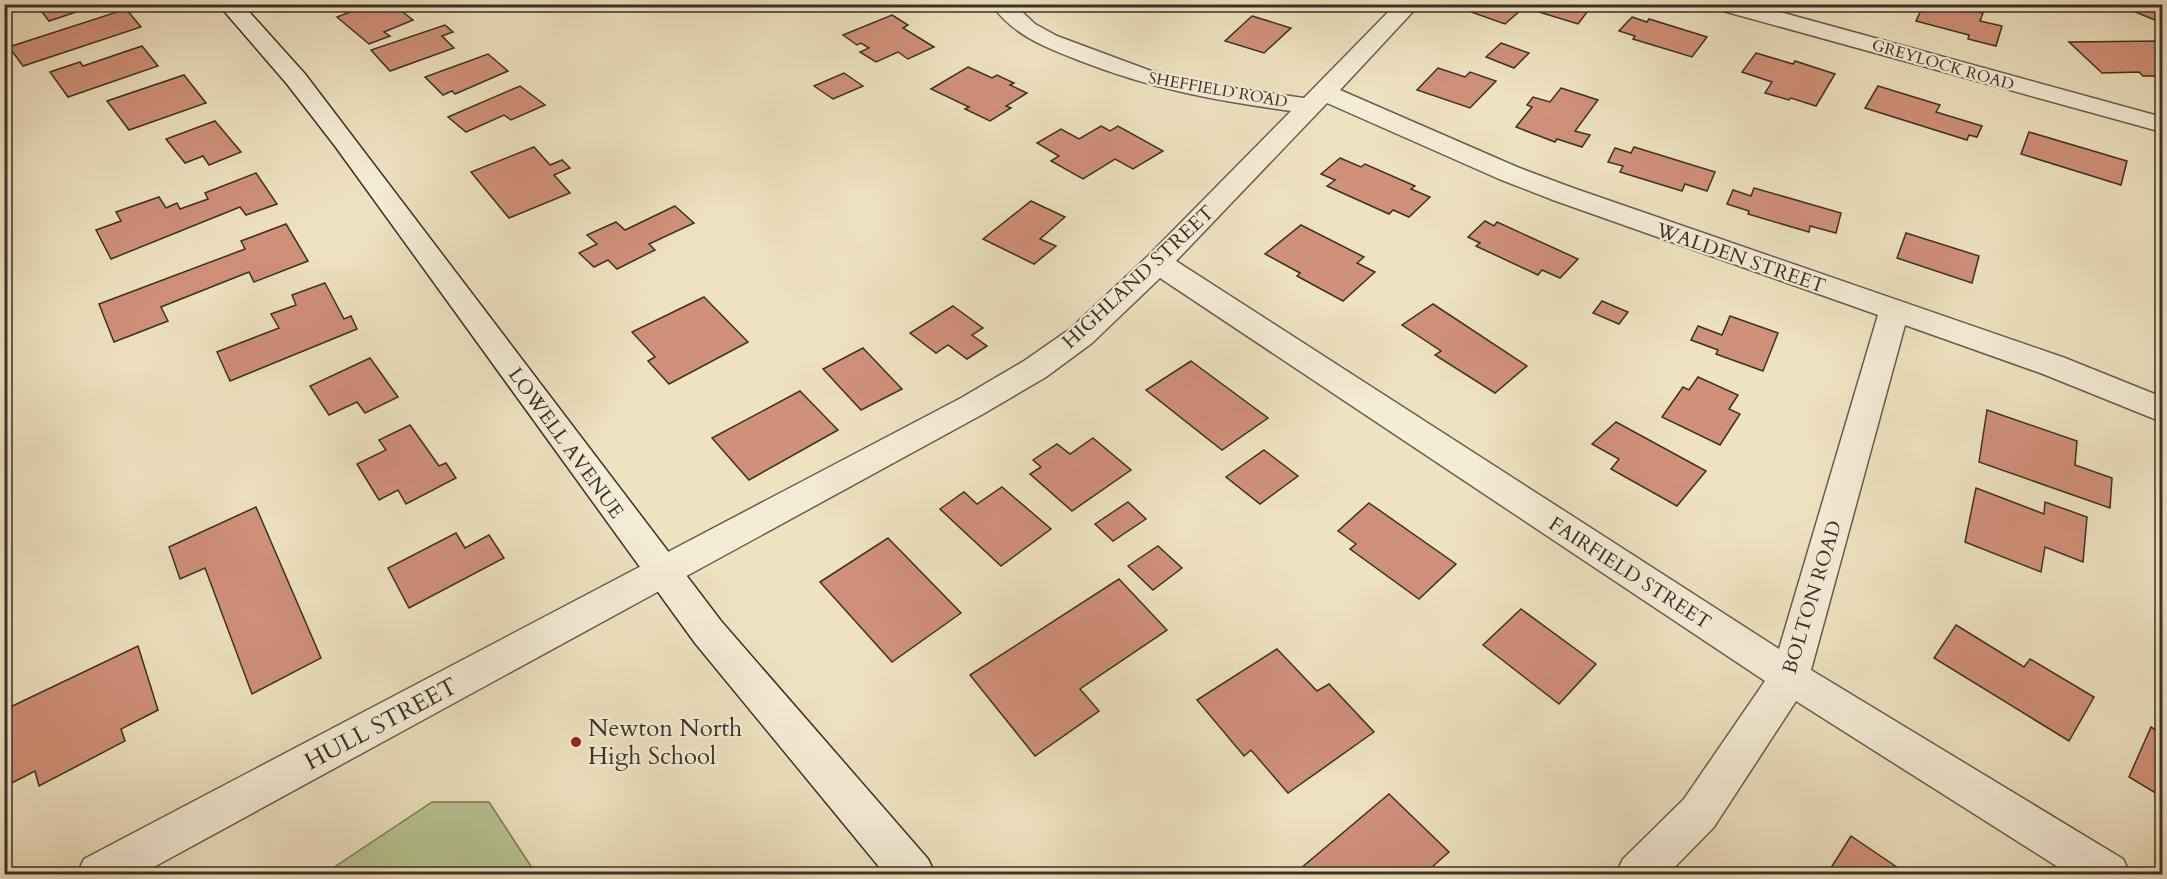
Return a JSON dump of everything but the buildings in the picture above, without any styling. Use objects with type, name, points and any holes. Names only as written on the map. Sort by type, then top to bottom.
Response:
[{"type":"street","name":"LOWELL AVENUE","points":[[229,4],[296,79],[344,141],[662,573],[759,694],[913,874]]},
{"type":"street","name":"SHEFFIELD ROAD","points":[[1002,4],[1006,12],[1027,28],[1058,45],[1144,77],[1179,86],[1317,99]]},
{"type":"street","name":"HIGHLAND STREET","points":[[662,573],[972,406],[1035,369],[1081,336],[1158,263],[1409,4]]},
{"type":"street","name":"GREYLOCK ROAD","points":[[1724,4],[2163,125]]},
{"type":"street","name":"WALDEN STREET","points":[[1317,99],[1632,219],[2054,366],[2163,410]]},
{"type":"street","name":"FAIRFIELD STREET","points":[[1158,263],[1790,677],[2108,874]]},
{"type":"street","name":"BOLTON ROAD","points":[[1638,874],[1699,813],[1790,677],[1894,312]]},
{"type":"street","name":"HULL STREET","points":[[99,874],[662,573]]},
{"type":"green space","points":[[432,802],[489,802],[536,874],[324,874]]},
{"type":"place","name":"Newton North High School","points":[[576,742]]}]
